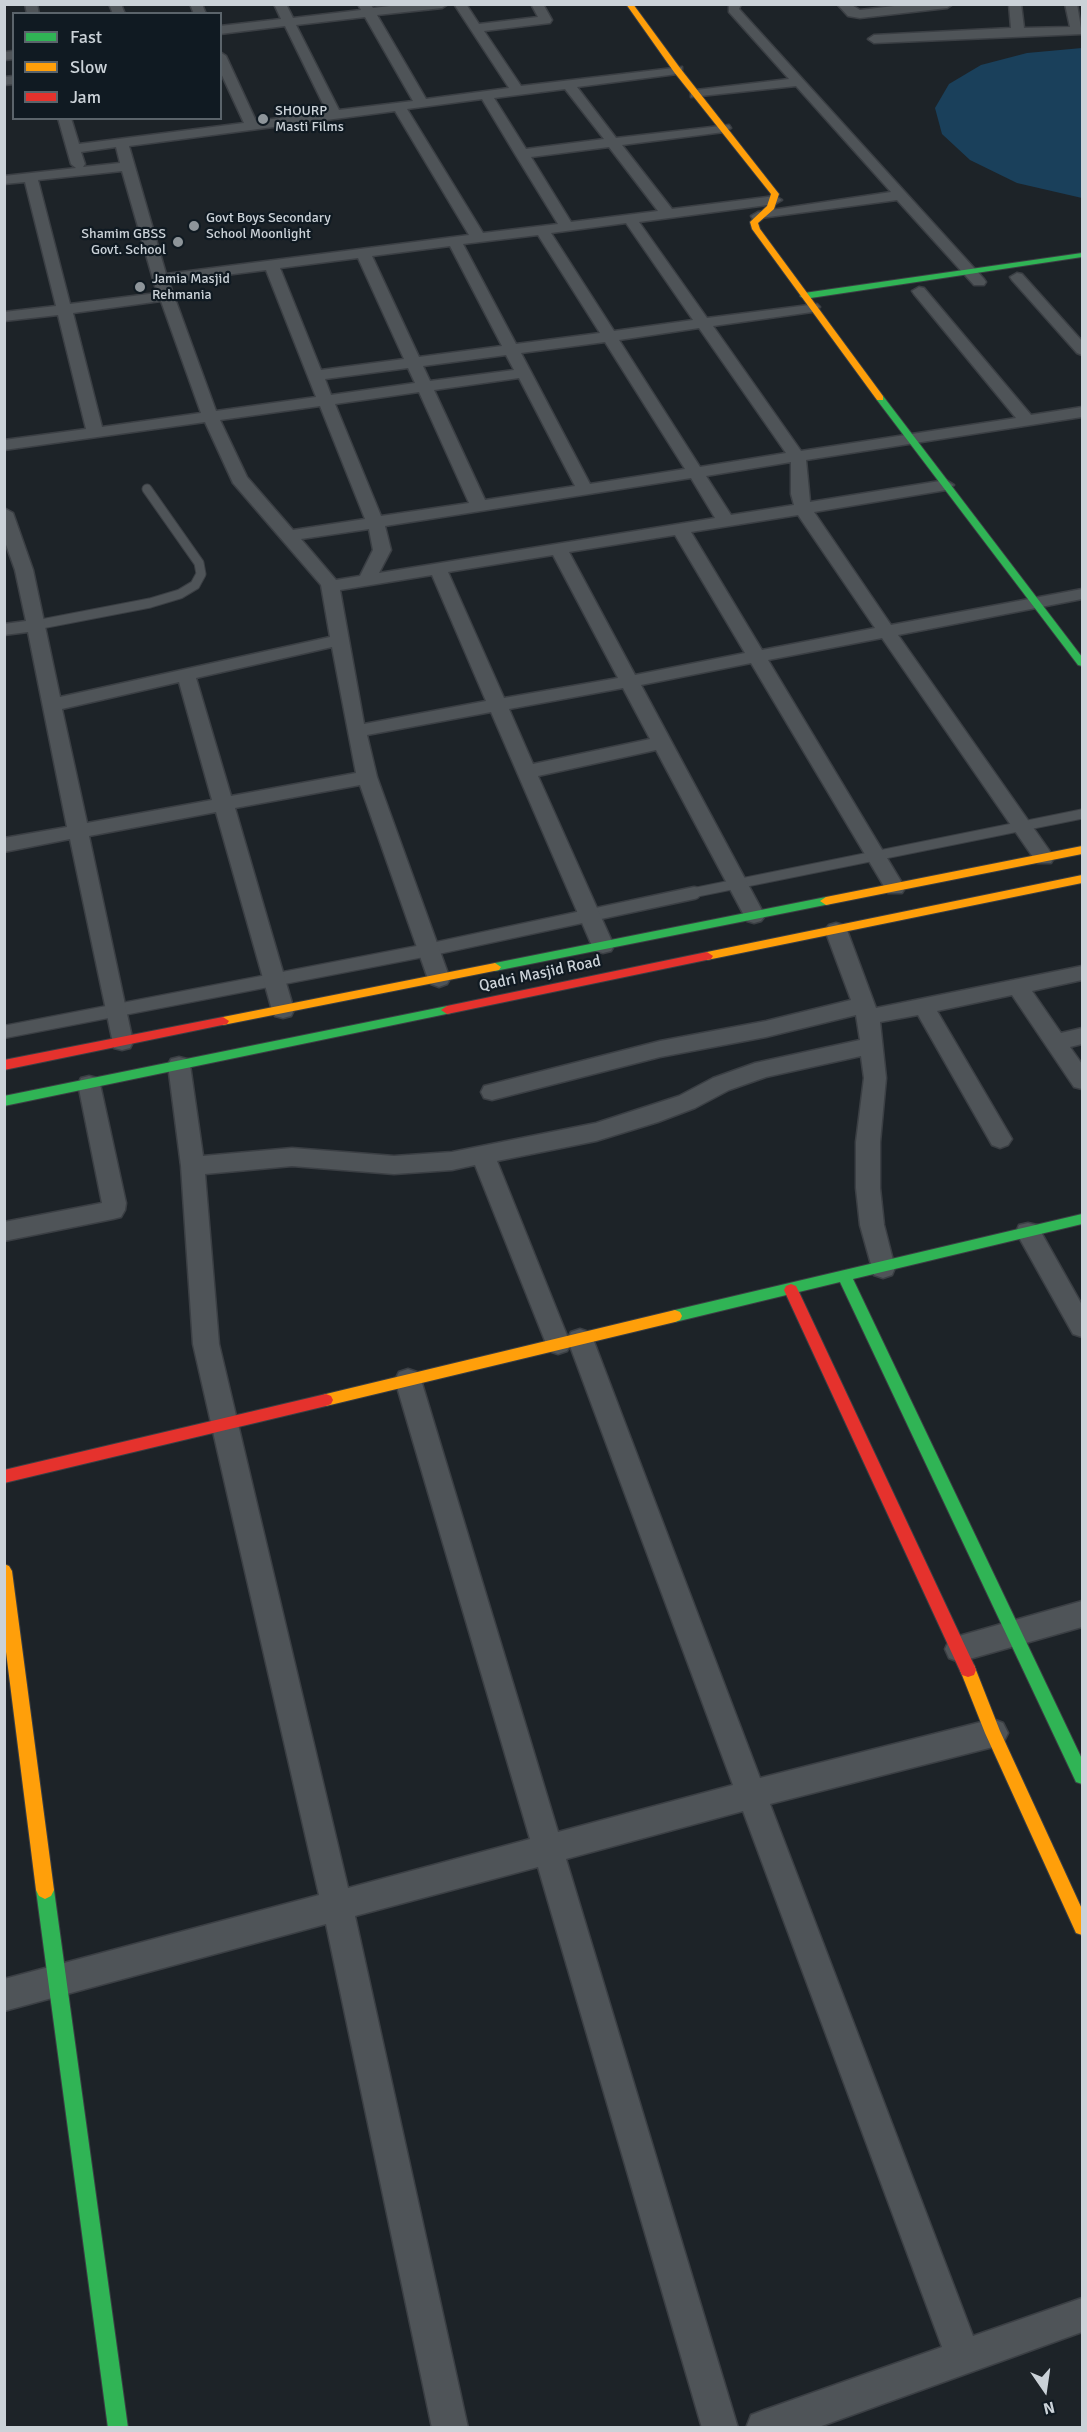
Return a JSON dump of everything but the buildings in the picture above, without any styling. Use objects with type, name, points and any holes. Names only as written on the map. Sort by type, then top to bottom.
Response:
[{"type":"street","points":[[280,4],[335,115]]},
{"type":"street","points":[[222,30],[288,23],[367,9],[442,4]]},
{"type":"street","points":[[460,4],[517,90]]},
{"type":"street","points":[[476,28],[546,20],[537,4]]},
{"type":"street","points":[[629,4],[677,70],[775,194],[771,207],[758,216],[754,222],[756,229],[911,441],[1083,663]]},
{"type":"street","points":[[735,4],[734,9],[975,277]]},
{"type":"street","points":[[843,4],[852,13],[860,14],[947,4]]},
{"type":"street","points":[[1015,4],[1018,31]]},
{"type":"street","points":[[874,39],[1080,30],[1071,4]]},
{"type":"street","points":[[367,9],[422,104]]},
{"type":"street","points":[[222,60],[252,126]]},
{"type":"street","points":[[73,149],[677,70]]},
{"type":"street","points":[[696,94],[800,82]]},
{"type":"street","points":[[567,83],[669,215]]},
{"type":"street","points":[[486,95],[568,228]]},
{"type":"street","points":[[399,107],[479,239]]},
{"type":"street","points":[[65,120],[81,172]]},
{"type":"street","points":[[164,120],[170,137]]},
{"type":"street","points":[[522,154],[724,128]]},
{"type":"street","points":[[121,143],[160,279],[211,416],[239,479],[330,585],[356,731],[367,777],[439,979]]},
{"type":"street","points":[[4,180],[127,166]]},
{"type":"street","points":[[32,178],[95,432]]},
{"type":"street","points":[[758,216],[902,195]]},
{"type":"street","points":[[160,279],[775,200]]},
{"type":"street","points":[[632,220],[796,457],[802,509],[1044,858]]},
{"type":"street","points":[[543,231],[726,521]]},
{"type":"street","points":[[455,242],[585,490]]},
{"type":"street","points":[[364,254],[479,506]]},
{"type":"street","points":[[808,302],[919,291],[1083,255]]},
{"type":"street","points":[[271,265],[381,537],[382,550],[367,580]]},
{"type":"street","points":[[316,375],[608,337],[702,323],[808,302],[975,277],[1017,277],[1083,267]]},
{"type":"street","points":[[1017,277],[1083,350]]},
{"type":"street","points":[[919,291],[1027,421]]},
{"type":"street","points":[[4,317],[167,296]]},
{"type":"street","points":[[4,445],[524,373]]},
{"type":"street","points":[[288,536],[695,472],[911,441],[1083,412]]},
{"type":"street","points":[[330,585],[946,485]]},
{"type":"street","points":[[4,513],[24,570],[122,1042]]},
{"type":"street","points":[[680,529],[895,888]]},
{"type":"street","points":[[558,549],[631,681],[754,916]]},
{"type":"street","points":[[438,569],[603,946]]},
{"type":"street","points":[[356,731],[1083,594]]},
{"type":"street","points":[[4,630],[36,625]]},
{"type":"street","points":[[52,705],[340,640]]},
{"type":"street","points":[[186,675],[282,1010]]},
{"type":"street","points":[[526,772],[663,742]]},
{"type":"street","points":[[4,845],[367,777]]},
{"type":"street","name":"Qadri Masjid Road","points":[[4,1065],[1083,850]]},
{"type":"street","name":"Qadri Masjid Road","points":[[4,1101],[1083,879]]},
{"type":"street","points":[[836,930],[866,1011],[871,1046],[875,1078],[868,1142],[868,1188],[872,1225],[883,1268]]},
{"type":"street","points":[[492,1092],[660,1049],[866,1011],[923,1005],[1083,973]]},
{"type":"street","points":[[1017,986],[1083,1082]]},
{"type":"street","points":[[923,1005],[1000,1138]]},
{"type":"street","points":[[1056,1042],[1083,1036]]},
{"type":"street","points":[[193,1166],[292,1157],[394,1166],[483,1155],[596,1132],[650,1116],[721,1084],[763,1069],[871,1046]]},
{"type":"street","points":[[179,1065],[193,1166],[206,1344],[337,1905],[450,2427]]},
{"type":"street","points":[[4,1232],[113,1210],[114,1203],[89,1084]]},
{"type":"street","points":[[483,1155],[569,1342],[750,1795],[963,2357]]},
{"type":"street","points":[[4,1477],[1083,1219]]},
{"type":"street","points":[[1028,1232],[1083,1328]]},
{"type":"street","points":[[845,1277],[1083,1776]]},
{"type":"street","points":[[791,1290],[959,1649],[993,1733],[1083,1927]]},
{"type":"street","points":[[408,1380],[720,2427]]},
{"type":"street","points":[[4,1570],[118,2427]]},
{"type":"street","points":[[959,1649],[1083,1614]]},
{"type":"street","points":[[4,1995],[750,1795],[993,1733]]},
{"type":"street","points":[[764,2427],[1083,2315]]},
{"type":"lane","points":[[36,625],[150,603],[180,594],[195,585],[201,574],[200,563],[147,489]]},
{"type":"lane","points":[[4,1032],[428,950],[875,854],[1083,814]]},
{"type":"shaded area","points":[[1082,48],[1082,198],[1017,183],[970,160],[942,134],[935,108],[949,84],[981,65],[1027,53]]},
{"type":"traffic: fast","points":[[804,296],[1082,255]]},
{"type":"traffic: fast","points":[[880,398],[1082,663]]},
{"type":"traffic: fast","points":[[495,967],[826,901]]},
{"type":"traffic: fast","points":[[4,1101],[447,1010]]},
{"type":"traffic: fast","points":[[675,1316],[1082,1219]]},
{"type":"traffic: fast","points":[[845,1277],[1082,1776]]},
{"type":"traffic: fast","points":[[45,1890],[118,2428]]},
{"type":"traffic: slow","points":[[629,4],[677,70],[775,194],[771,207],[754,222],[756,229],[880,398]]},
{"type":"traffic: slow","points":[[826,901],[1082,850]]},
{"type":"traffic: slow","points":[[707,956],[1082,879]]},
{"type":"traffic: slow","points":[[223,1021],[495,967]]},
{"type":"traffic: slow","points":[[326,1400],[675,1316]]},
{"type":"traffic: slow","points":[[4,1571],[45,1890]]},
{"type":"traffic: slow","points":[[968,1670],[993,1733],[1082,1927]]},
{"type":"traffic: jam","points":[[447,1010],[707,956]]},
{"type":"traffic: jam","points":[[4,1065],[223,1021]]},
{"type":"traffic: jam","points":[[791,1290],[968,1670]]},
{"type":"traffic: jam","points":[[4,1477],[326,1400]]},
{"type":"place","name":"SHOURP Masti Films","points":[[263,119]]},
{"type":"place","name":"Govt Boys Secondary School Moonlight","points":[[194,226]]},
{"type":"place","name":"Shamim GBSS Govt. School","points":[[178,242]]},
{"type":"place","name":"Jamia Masjid Rehmania","points":[[140,287]]}]
